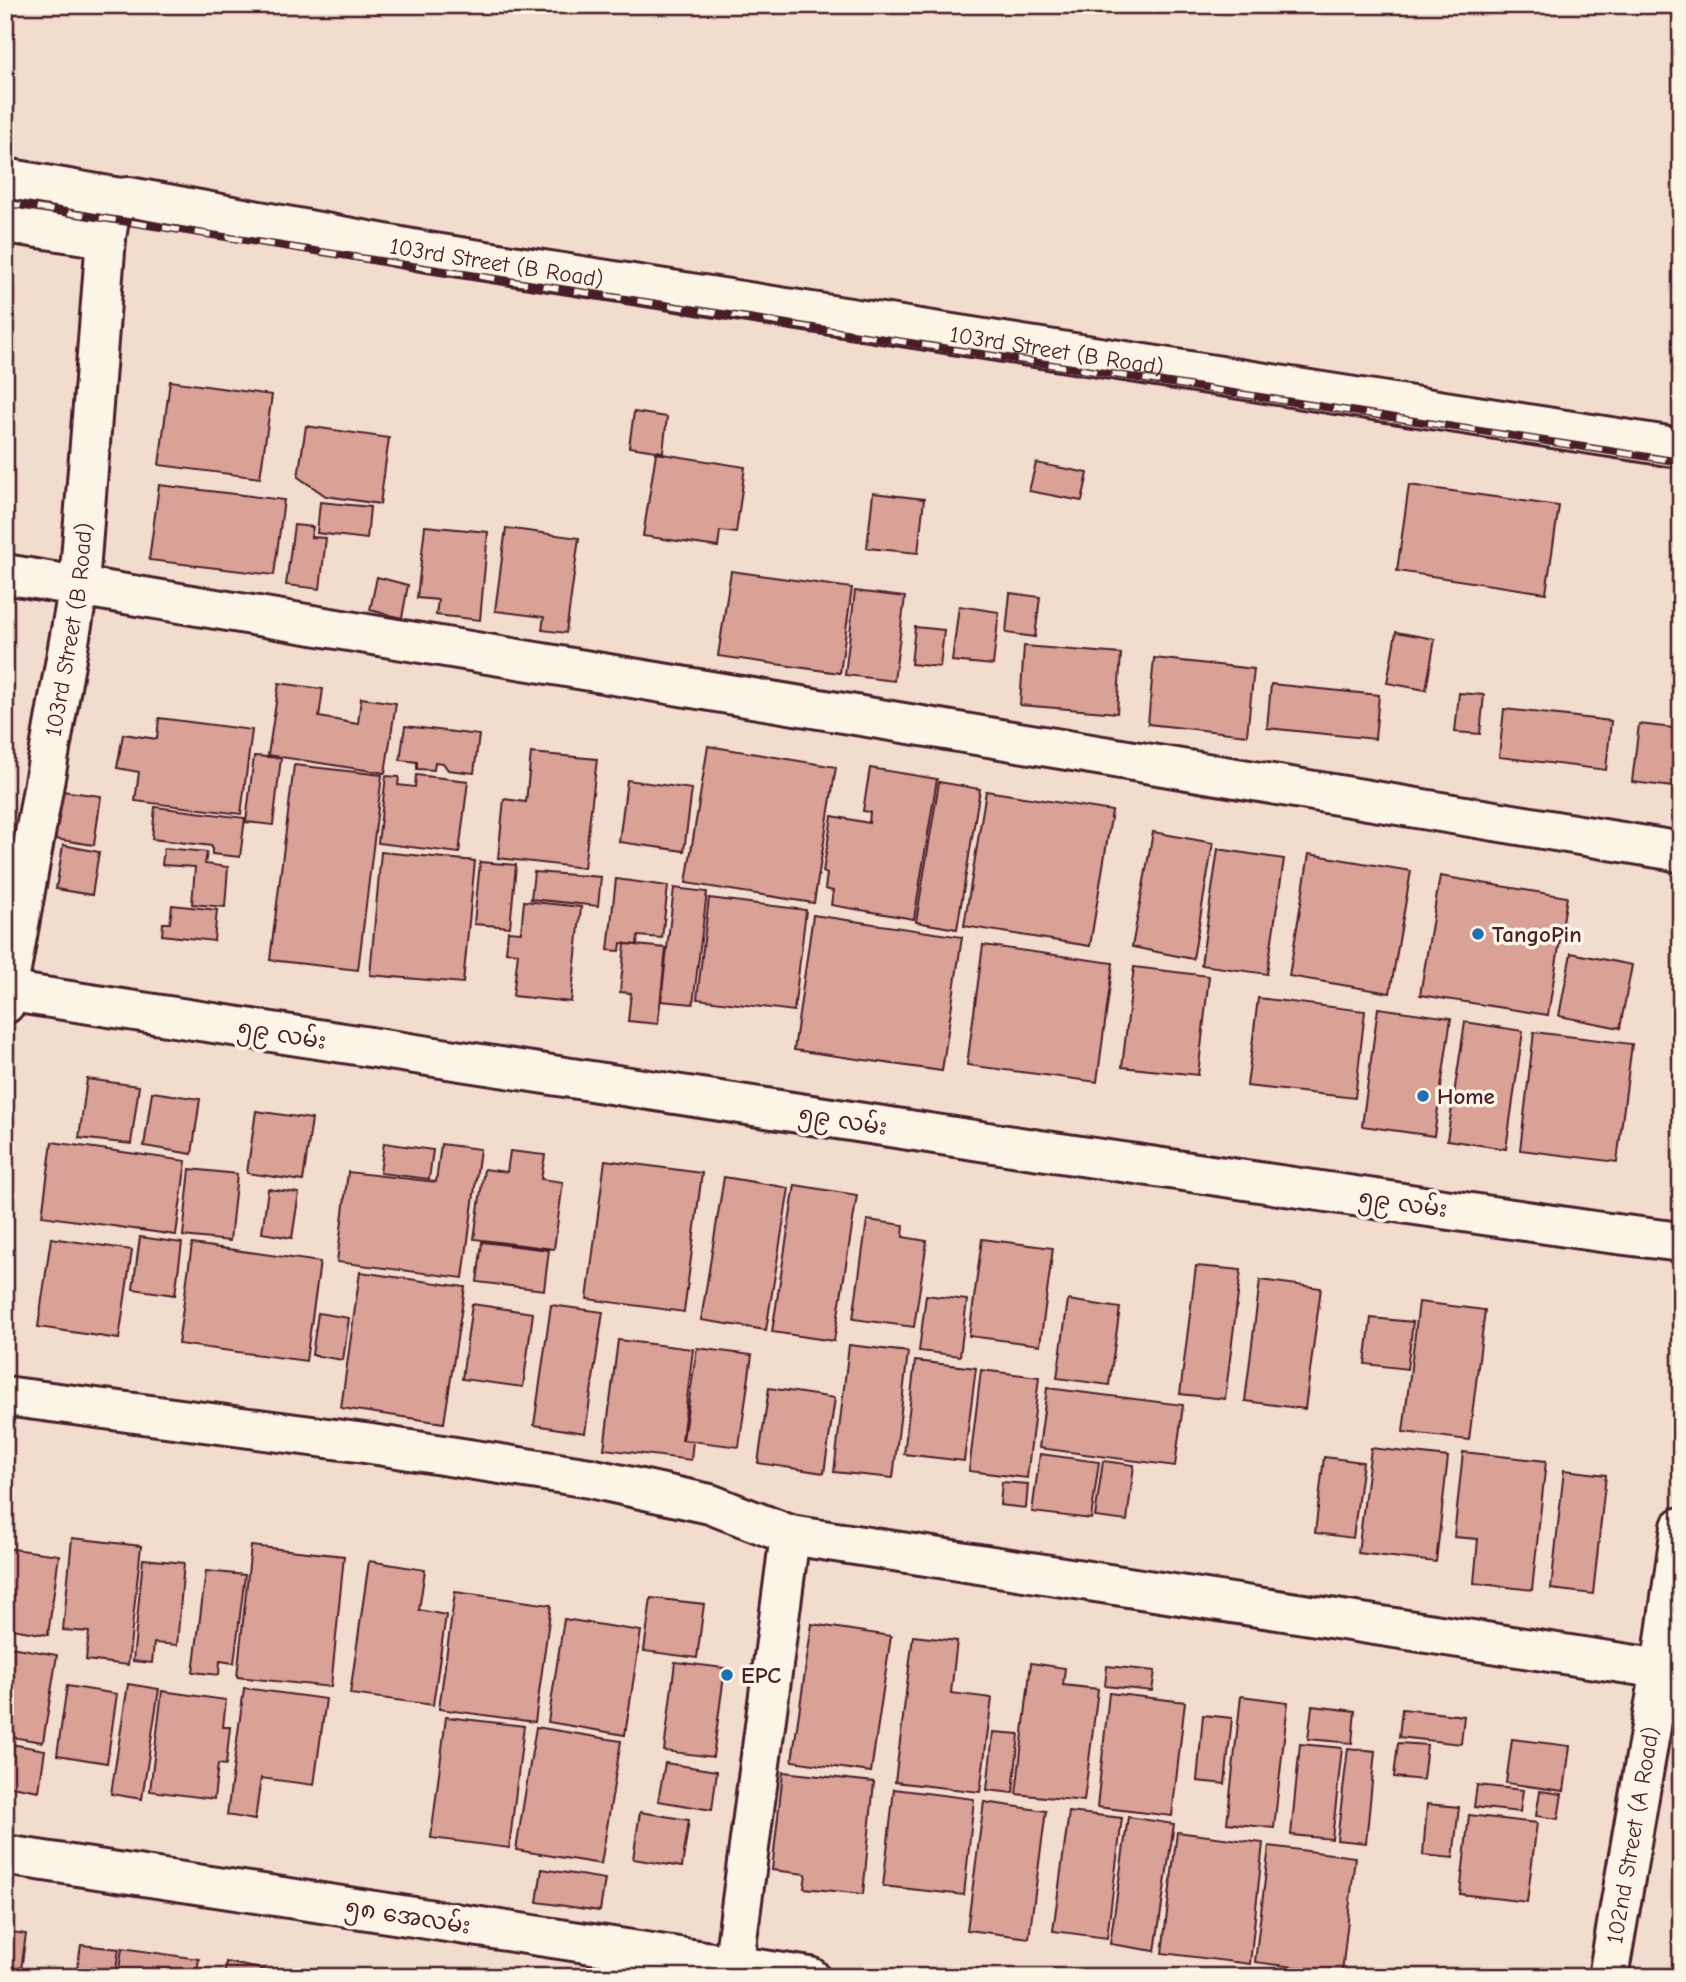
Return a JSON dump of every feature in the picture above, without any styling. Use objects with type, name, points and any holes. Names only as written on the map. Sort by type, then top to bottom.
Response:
[{"type":"street","points":[[5,178],[120,198]]},
{"type":"street","name":"103rd Street (B Road)","points":[[6,995],[79,585],[106,237],[109,219],[120,198],[129,197],[428,252],[1681,448]]},
{"type":"street","points":[[5,223],[106,237]]},
{"type":"street","points":[[5,574],[1676,851]]},
{"type":"street","name":"၅၉ လမ်း","points":[[6,995],[1033,1149],[1681,1242]]},
{"type":"street","points":[[5,1396],[365,1443],[590,1478],[710,1504],[790,1535],[1661,1669]]},
{"type":"street","name":"102nd Street (A Road)","points":[[1608,1977],[1661,1669],[1681,1527]]},
{"type":"street","points":[[733,1971],[790,1535]]},
{"type":"street","name":"၅၈ အေလမ်း","points":[[5,1855],[733,1971],[810,1977]]},
{"type":"building","points":[[170,381],[272,395],[260,478],[159,465]]},
{"type":"building","points":[[634,412],[667,417],[663,452],[629,447]]},
{"type":"building","points":[[306,426],[389,438],[380,504],[326,496],[298,477]]},
{"type":"building","points":[[656,453],[745,467],[736,533],[720,531],[718,547],[643,536]]},
{"type":"building","points":[[1036,463],[1088,473],[1082,501],[1029,491]]},
{"type":"building","points":[[159,485],[284,500],[274,575],[149,560]]},
{"type":"building","points":[[1409,485],[1559,506],[1546,593],[1397,571]]},
{"type":"building","points":[[873,493],[924,499],[918,553],[867,548]]},
{"type":"building","points":[[320,502],[370,507],[367,539],[317,533]]},
{"type":"building","points":[[294,525],[313,527],[311,537],[326,538],[320,589],[286,585]]},
{"type":"building","points":[[425,526],[488,532],[480,620],[436,615],[438,600],[417,598]]},
{"type":"building","points":[[506,528],[579,538],[566,633],[542,630],[544,617],[495,611]]},
{"type":"building","points":[[731,571],[852,588],[840,673],[718,656]]},
{"type":"building","points":[[377,577],[408,585],[402,618],[370,610]]},
{"type":"building","points":[[855,591],[905,597],[894,681],[845,675]]},
{"type":"building","points":[[1010,593],[1040,597],[1035,637],[1006,633]]},
{"type":"building","points":[[959,606],[999,612],[993,665],[952,661]]},
{"type":"building","points":[[915,627],[944,630],[940,667],[911,664]]},
{"type":"building","points":[[1396,632],[1435,639],[1426,690],[1387,683]]},
{"type":"building","points":[[1024,646],[1121,654],[1117,713],[1020,705]]},
{"type":"building","points":[[1154,658],[1254,669],[1247,735],[1148,724]]},
{"type":"building","points":[[279,683],[323,689],[319,717],[358,724],[361,698],[396,703],[385,773],[268,755]]},
{"type":"building","points":[[1271,684],[1379,695],[1375,739],[1267,728]]},
{"type":"building","points":[[1459,693],[1484,695],[1480,734],[1455,732]]},
{"type":"building","points":[[1504,709],[1611,721],[1606,770],[1499,757]]},
{"type":"building","points":[[159,718],[252,730],[241,814],[135,801],[139,772],[117,768],[123,734],[157,739]]},
{"type":"building","points":[[1639,724],[1681,729],[1681,788],[1632,782]]},
{"type":"building","points":[[405,726],[479,735],[474,773],[448,770],[443,763],[435,762],[434,770],[417,769],[417,762],[400,760]]},
{"type":"building","points":[[708,746],[836,767],[814,903],[686,883]]},
{"type":"building","points":[[531,753],[597,759],[584,868],[498,858],[504,799],[526,802]]},
{"type":"building","points":[[254,756],[281,758],[273,825],[246,822]]},
{"type":"building","points":[[294,765],[382,775],[358,970],[270,960]]},
{"type":"building","points":[[870,768],[937,779],[914,919],[831,905],[833,891],[825,889],[827,874],[823,872],[832,816],[869,823],[870,812],[863,811]]},
{"type":"building","points":[[416,775],[468,781],[459,853],[378,843],[386,776],[399,777],[398,785],[415,787]]},
{"type":"building","points":[[627,780],[692,789],[684,851],[619,842]]},
{"type":"building","points":[[939,782],[980,789],[957,929],[916,922]]},
{"type":"building","points":[[62,791],[101,796],[94,845],[55,839]]},
{"type":"building","points":[[986,791],[1112,811],[1090,946],[964,926]]},
{"type":"building","points":[[155,807],[245,818],[240,857],[212,854],[212,846],[152,839]]},
{"type":"building","points":[[1153,832],[1213,843],[1193,959],[1132,947]]},
{"type":"building","points":[[63,845],[99,852],[92,895],[56,889]]},
{"type":"building","points":[[164,848],[207,852],[205,864],[228,867],[225,907],[192,904],[195,867],[162,865]]},
{"type":"building","points":[[1218,849],[1284,859],[1267,974],[1201,965]]},
{"type":"building","points":[[381,852],[475,861],[463,983],[370,975]]},
{"type":"building","points":[[1309,854],[1411,871],[1390,993],[1289,976]]},
{"type":"building","points":[[480,862],[516,865],[510,927],[474,924]]},
{"type":"building","points":[[534,872],[601,877],[598,906],[531,899]]},
{"type":"building","points":[[1440,876],[1567,897],[1548,1015],[1420,995]]},
{"type":"building","points":[[616,879],[668,886],[662,938],[638,936],[637,945],[621,943],[620,951],[608,950]]},
{"type":"building","points":[[674,888],[707,892],[693,1004],[661,1001]]},
{"type":"building","points":[[709,898],[806,910],[794,1011],[697,999]]},
{"type":"building","points":[[524,901],[581,907],[571,1002],[513,996],[518,953],[506,952],[508,931],[521,932]]},
{"type":"building","points":[[172,905],[217,910],[214,941],[162,935],[163,923],[170,923]]},
{"type":"building","points":[[813,915],[962,937],[942,1071],[794,1050]]},
{"type":"building","points":[[625,944],[666,948],[658,1024],[628,1021],[631,993],[620,992]]},
{"type":"building","points":[[983,945],[1113,963],[1097,1082],[967,1065]]},
{"type":"building","points":[[1571,953],[1632,965],[1620,1028],[1559,1016]]},
{"type":"building","points":[[1134,967],[1209,976],[1198,1075],[1122,1067]]},
{"type":"building","points":[[1258,998],[1365,1011],[1355,1098],[1247,1086]]},
{"type":"building","points":[[1378,1008],[1451,1018],[1434,1136],[1362,1126]]},
{"type":"building","points":[[1465,1022],[1523,1031],[1506,1149],[1447,1140]]},
{"type":"building","points":[[1534,1032],[1632,1044],[1617,1162],[1520,1150]]},
{"type":"building","points":[[87,1079],[139,1086],[131,1144],[79,1138]]},
{"type":"building","points":[[152,1092],[200,1099],[192,1154],[144,1146]]},
{"type":"building","points":[[256,1111],[312,1119],[303,1181],[247,1173]]},
{"type":"building","points":[[52,1142],[186,1161],[176,1235],[42,1216]]},
{"type":"building","points":[[384,1143],[433,1150],[429,1179],[380,1173]]},
{"type":"building","points":[[441,1144],[480,1149],[463,1278],[337,1262],[348,1172],[436,1182]]},
{"type":"building","points":[[510,1151],[545,1155],[541,1179],[563,1182],[554,1249],[474,1239],[484,1169],[507,1172]]},
{"type":"building","points":[[605,1160],[702,1173],[684,1312],[587,1299]]},
{"type":"building","points":[[190,1169],[237,1174],[230,1241],[183,1236]]},
{"type":"building","points":[[724,1177],[789,1188],[766,1330],[701,1320]]},
{"type":"building","points":[[795,1185],[857,1195],[834,1341],[772,1332]]},
{"type":"building","points":[[268,1189],[299,1193],[292,1238],[262,1233]]},
{"type":"building","points":[[867,1220],[904,1225],[903,1237],[927,1241],[914,1327],[853,1319]]},
{"type":"building","points":[[140,1237],[182,1243],[175,1295],[133,1289]]},
{"type":"building","points":[[51,1238],[132,1250],[119,1339],[38,1327]]},
{"type":"building","points":[[982,1239],[1053,1248],[1040,1345],[969,1336]]},
{"type":"building","points":[[482,1242],[549,1250],[544,1290],[477,1282]]},
{"type":"building","points":[[192,1244],[320,1262],[306,1361],[178,1344]]},
{"type":"building","points":[[1196,1266],[1241,1270],[1225,1399],[1180,1394]]},
{"type":"building","points":[[360,1272],[465,1287],[444,1423],[341,1408]]},
{"type":"building","points":[[1260,1280],[1321,1288],[1305,1409],[1245,1401]]},
{"type":"building","points":[[926,1295],[967,1300],[960,1356],[919,1351]]},
{"type":"building","points":[[1068,1300],[1120,1308],[1109,1385],[1057,1378]]},
{"type":"building","points":[[1419,1302],[1485,1310],[1469,1440],[1403,1432]]},
{"type":"building","points":[[472,1304],[533,1313],[523,1387],[462,1379]]},
{"type":"building","points":[[551,1305],[603,1312],[585,1433],[534,1425]]},
{"type":"building","points":[[318,1313],[349,1318],[343,1360],[312,1355]]},
{"type":"building","points":[[1371,1318],[1413,1322],[1407,1369],[1365,1364]]},
{"type":"building","points":[[618,1340],[693,1349],[682,1440],[693,1441],[691,1460],[604,1449]]},
{"type":"building","points":[[849,1345],[908,1352],[893,1478],[834,1472]]},
{"type":"building","points":[[697,1348],[752,1355],[739,1447],[683,1440]]},
{"type":"building","points":[[915,1361],[976,1368],[964,1461],[904,1454]]},
{"type":"building","points":[[981,1370],[1039,1377],[1027,1478],[969,1471]]},
{"type":"building","points":[[769,1388],[835,1398],[824,1473],[758,1463]]},
{"type":"building","points":[[1047,1388],[1183,1405],[1175,1466],[1039,1448]]},
{"type":"building","points":[[1371,1448],[1448,1457],[1436,1562],[1358,1553]]},
{"type":"building","points":[[1463,1452],[1546,1461],[1532,1590],[1474,1583],[1478,1539],[1454,1537]]},
{"type":"building","points":[[1040,1454],[1099,1462],[1091,1519],[1032,1512]]},
{"type":"building","points":[[1324,1457],[1363,1462],[1353,1538],[1315,1533]]},
{"type":"building","points":[[1103,1461],[1134,1465],[1127,1521],[1095,1517]]},
{"type":"building","points":[[1564,1470],[1606,1475],[1593,1594],[1551,1589]]},
{"type":"building","points":[[1002,1482],[1028,1484],[1026,1508],[1000,1505]]},
{"type":"building","points":[[72,1538],[141,1546],[128,1665],[86,1660],[89,1632],[63,1630]]},
{"type":"building","points":[[251,1546],[344,1556],[331,1687],[237,1677]]},
{"type":"building","points":[[5,1548],[59,1555],[48,1635],[5,1628]]},
{"type":"building","points":[[143,1559],[184,1563],[177,1645],[154,1643],[152,1663],[133,1661]]},
{"type":"building","points":[[369,1561],[425,1570],[419,1610],[446,1615],[433,1705],[350,1694]]},
{"type":"building","points":[[206,1571],[245,1575],[234,1663],[220,1661],[219,1675],[193,1672]]},
{"type":"building","points":[[455,1592],[551,1605],[535,1722],[439,1709]]},
{"type":"building","points":[[651,1598],[704,1604],[697,1658],[644,1651]]},
{"type":"building","points":[[564,1619],[641,1631],[625,1735],[548,1722]]},
{"type":"building","points":[[812,1624],[891,1636],[871,1772],[792,1761]]},
{"type":"building","points":[[913,1636],[957,1641],[951,1693],[992,1698],[980,1792],[895,1782]]},
{"type":"building","points":[[5,1646],[57,1655],[43,1742],[5,1736]]},
{"type":"building","points":[[675,1662],[725,1668],[713,1757],[664,1751]]},
{"type":"building","points":[[1031,1663],[1065,1668],[1063,1685],[1098,1689],[1084,1801],[1016,1794]]},
{"type":"building","points":[[1107,1666],[1155,1671],[1152,1691],[1105,1686]]},
{"type":"building","points":[[128,1684],[159,1689],[142,1799],[111,1794]]},
{"type":"building","points":[[67,1686],[117,1694],[107,1763],[57,1755]]},
{"type":"building","points":[[244,1688],[326,1699],[314,1785],[261,1778],[255,1820],[227,1815]]},
{"type":"building","points":[[162,1691],[226,1700],[223,1727],[230,1727],[226,1765],[218,1764],[214,1799],[150,1791]]},
{"type":"building","points":[[1109,1693],[1185,1702],[1172,1816],[1097,1807]]},
{"type":"building","points":[[1241,1696],[1288,1702],[1274,1828],[1227,1823]]},
{"type":"building","points":[[1312,1706],[1355,1711],[1352,1743],[1308,1739]]},
{"type":"building","points":[[1402,1709],[1464,1716],[1461,1744],[1399,1737]]},
{"type":"building","points":[[1203,1715],[1232,1718],[1225,1784],[1197,1781]]},
{"type":"building","points":[[446,1717],[524,1726],[509,1848],[431,1838]]},
{"type":"building","points":[[536,1727],[621,1741],[601,1864],[516,1850]]},
{"type":"building","points":[[993,1732],[1019,1734],[1013,1793],[987,1790]]},
{"type":"building","points":[[1512,1739],[1570,1746],[1564,1791],[1506,1783]]},
{"type":"building","points":[[5,1743],[45,1750],[39,1791],[5,1785]]},
{"type":"building","points":[[1398,1743],[1427,1745],[1423,1780],[1394,1777]]},
{"type":"building","points":[[1300,1744],[1342,1748],[1332,1839],[1291,1835]]},
{"type":"building","points":[[1348,1748],[1375,1751],[1366,1843],[1337,1840]]},
{"type":"building","points":[[665,1763],[717,1771],[712,1810],[658,1801]]},
{"type":"building","points":[[783,1772],[874,1782],[863,1894],[804,1888],[806,1874],[772,1870]]},
{"type":"building","points":[[1477,1785],[1523,1790],[1520,1812],[1474,1807]]},
{"type":"building","points":[[894,1789],[974,1799],[964,1895],[883,1886]]},
{"type":"building","points":[[1540,1791],[1562,1794],[1558,1819],[1536,1816]]},
{"type":"building","points":[[984,1802],[1046,1811],[1029,1938],[967,1930]]},
{"type":"building","points":[[1427,1804],[1459,1807],[1453,1858],[1423,1855]]},
{"type":"building","points":[[640,1812],[689,1820],[682,1867],[633,1859]]},
{"type":"building","points":[[1069,1812],[1122,1818],[1107,1938],[1053,1931]]},
{"type":"building","points":[[1469,1815],[1537,1823],[1527,1902],[1460,1894]]},
{"type":"building","points":[[1128,1817],[1174,1824],[1155,1951],[1110,1944]]},
{"type":"building","points":[[1177,1832],[1263,1843],[1250,1964],[1162,1953]]},
{"type":"building","points":[[1269,1846],[1355,1857],[1342,1973],[1255,1962]]},
{"type":"building","points":[[542,1869],[605,1879],[600,1911],[537,1902]]},
{"type":"building","points":[[5,1931],[26,1934],[20,1977],[5,1977]]},
{"type":"building","points":[[81,1945],[119,1949],[115,1977],[76,1977]]},
{"type":"building","points":[[122,1948],[199,1959],[196,1977],[118,1977]]},
{"type":"building","points":[[226,1962],[265,1970],[263,1977],[224,1977]]},
{"type":"railway","points":[[5,203],[1681,462]]},
{"type":"place","name":"TangoPin","points":[[1478,934]]},
{"type":"place","name":"Home","points":[[1423,1096]]},
{"type":"place","name":"EPC","points":[[727,1675]]}]
